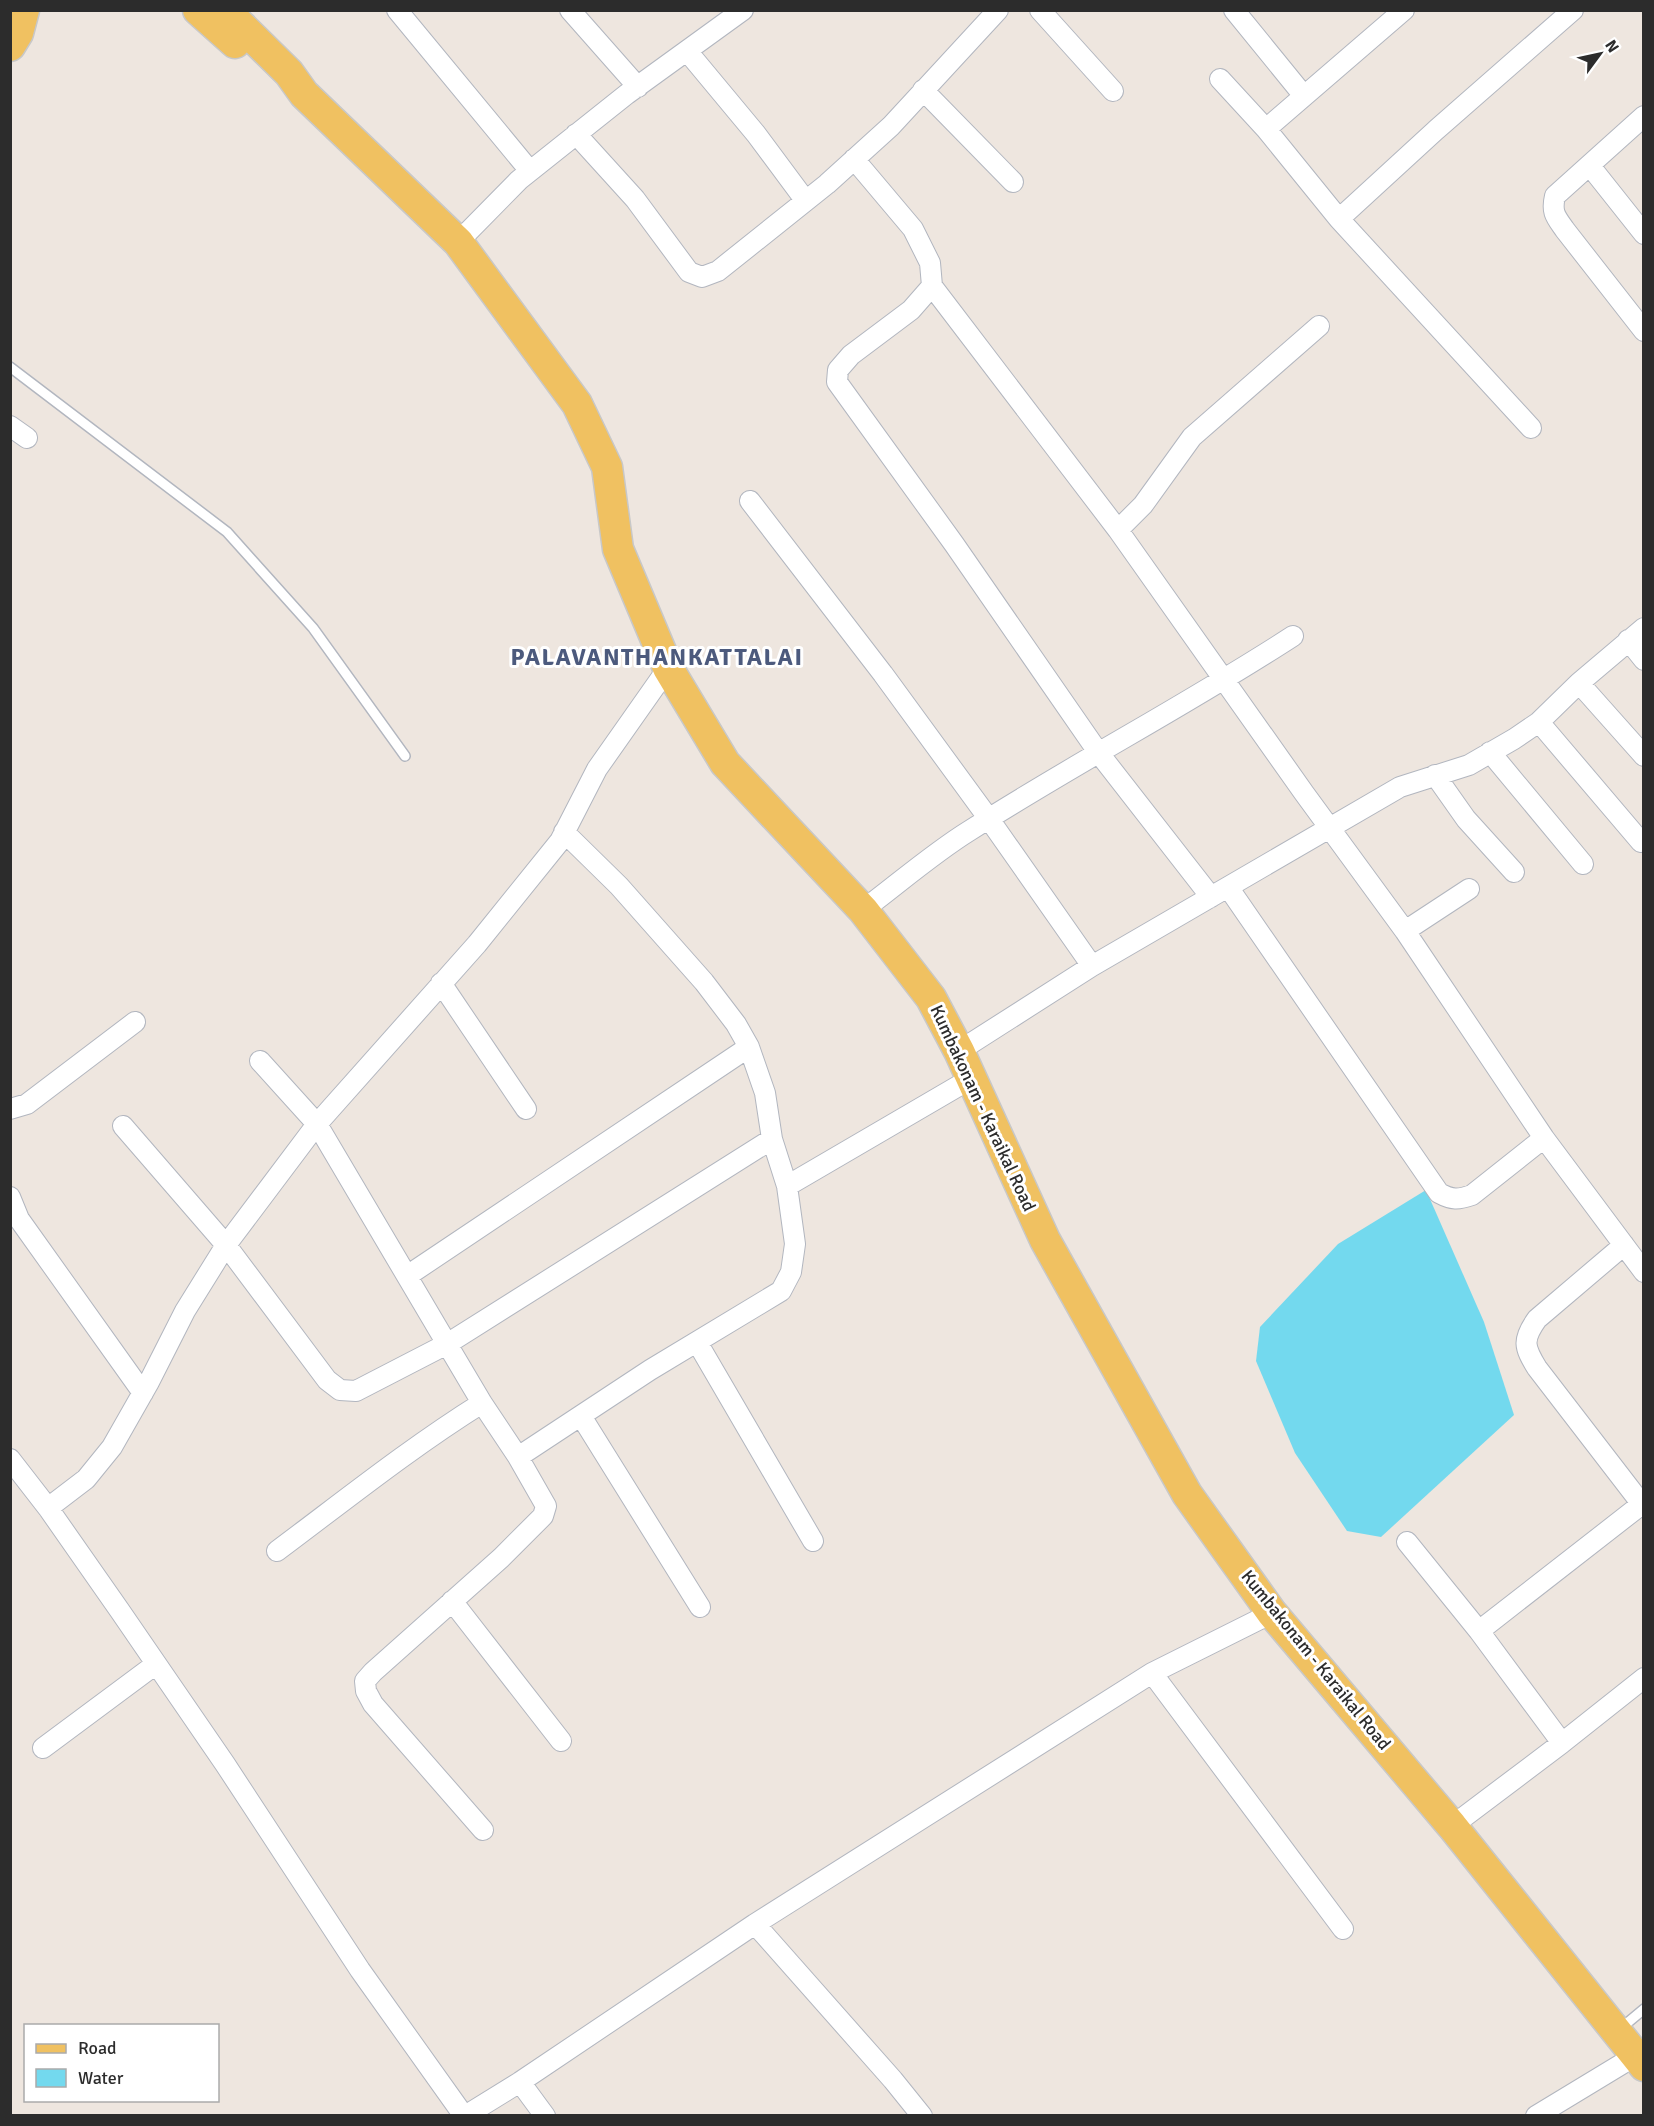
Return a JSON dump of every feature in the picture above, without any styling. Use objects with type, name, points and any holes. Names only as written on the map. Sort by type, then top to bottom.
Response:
[{"type":"main road","points":[[10,45],[18,33],[24,10]]},
{"type":"main road","name":"Kumbakonam - Karaikal Road","points":[[198,10],[288,89],[304,94]]},
{"type":"main road","name":"Kumbakonam - Karaikal Road","points":[[225,10],[289,73],[304,94],[458,242],[577,404],[607,467],[618,549],[668,668],[725,763],[864,910],[931,998],[960,1051],[1045,1240],[1187,1494],[1272,1613],[1452,1826],[1639,2061]]},
{"type":"street","points":[[397,10],[530,171]]},
{"type":"street","points":[[570,10],[638,87]]},
{"type":"street","points":[[458,242],[530,171],[638,87],[743,10]]},
{"type":"street","points":[[576,134],[635,199],[689,272],[702,277],[718,271],[806,200],[891,126],[999,10]]},
{"type":"street","points":[[1040,10],[1113,91]]},
{"type":"street","points":[[1234,10],[1304,96]]},
{"type":"street","points":[[1266,129],[1404,10]]},
{"type":"street","points":[[1339,219],[1573,10]]},
{"type":"street","points":[[687,51],[756,134],[806,200]]},
{"type":"street","points":[[1220,79],[1266,129],[1339,219],[1531,428]]},
{"type":"street","points":[[923,90],[1013,182]]},
{"type":"street","points":[[1641,124],[1555,196],[1553,206],[1556,217],[1644,331]]},
{"type":"street","points":[[854,159],[913,229],[930,263],[932,286],[1118,530],[1304,793],[1405,931],[1544,1138],[1644,1272]]},
{"type":"street","points":[[1590,166],[1644,234]]},
{"type":"street","points":[[932,286],[911,310],[851,355],[838,370],[837,382],[1098,752],[1219,892],[1439,1193],[1450,1199],[1459,1200],[1472,1195],[1544,1138]]},
{"type":"street","points":[[1118,530],[1143,505],[1192,437],[1319,326]]},
{"type":"street","points":[[10,426],[27,438]]},
{"type":"street","points":[[750,501],[883,674],[989,819],[1092,966]]},
{"type":"street","points":[[960,1051],[1092,966],[1400,787],[1469,765],[1514,739],[1539,722],[1579,682],[1636,634],[1644,660]]},
{"type":"street","points":[[864,910],[967,832],[1098,752],[1225,680],[1293,636]]},
{"type":"street","points":[[48,1508],[87,1479],[112,1447],[185,1311],[226,1245],[317,1124],[477,944],[560,841],[597,768],[668,668]]},
{"type":"street","points":[[1579,682],[1644,756]]},
{"type":"street","points":[[1539,722],[1641,842]]},
{"type":"street","points":[[1490,752],[1583,864]]},
{"type":"street","points":[[1435,775],[1466,819],[1514,872]]},
{"type":"street","points":[[518,1457],[781,1291],[791,1272],[795,1244],[787,1186],[772,1139],[765,1093],[749,1047],[736,1024],[696,974],[619,885],[564,832]]},
{"type":"street","points":[[1405,931],[1469,889]]},
{"type":"street","points":[[441,983],[526,1109]]},
{"type":"street","points":[[10,1109],[27,1104],[135,1022]]},
{"type":"street","points":[[407,1276],[749,1047]]},
{"type":"street","points":[[260,1061],[317,1124],[482,1403],[518,1457],[546,1506],[543,1516],[501,1558],[365,1681],[366,1691],[373,1704],[483,1830]]},
{"type":"street","points":[[787,1186],[972,1078]]},
{"type":"street","points":[[123,1126],[226,1245],[327,1380],[340,1390],[356,1391],[447,1344],[772,1139]]},
{"type":"street","points":[[10,1197],[20,1219],[143,1393]]},
{"type":"street","points":[[1479,1631],[1642,1506],[1537,1368],[1527,1351],[1526,1334],[1537,1319],[1624,1245]]},
{"type":"street","points":[[697,1342],[813,1541]]},
{"type":"street","points":[[277,1551],[383,1471],[482,1403]]},
{"type":"street","points":[[580,1416],[700,1607]]},
{"type":"street","points":[[10,1459],[48,1508],[156,1664],[225,1764],[360,1970],[464,2115],[520,2082],[755,1924],[1152,1673],[1272,1613]]},
{"type":"street","points":[[1407,1542],[1479,1631],[1562,1743]]},
{"type":"street","points":[[452,1601],[561,1741]]},
{"type":"street","points":[[43,1748],[156,1664]]},
{"type":"street","points":[[1152,1673],[1342,1929]]},
{"type":"street","points":[[1452,1826],[1644,1678]]},
{"type":"street","points":[[755,1924],[922,2115]]},
{"type":"street","points":[[1536,2115],[1639,2061]]},
{"type":"street","points":[[520,2082],[545,2115]]},
{"type":"lane","points":[[10,367],[226,532],[313,628],[405,756]]},
{"type":"lane","points":[[1616,2033],[1644,2009]]},
{"type":"water","points":[[1426,1190],[1484,1322],[1514,1415],[1381,1537],[1347,1531],[1295,1453],[1256,1361],[1260,1327],[1338,1244]]},
{"type":"district","name":"PALAVANTHANKATTALAI","points":[[657,657]]}]
